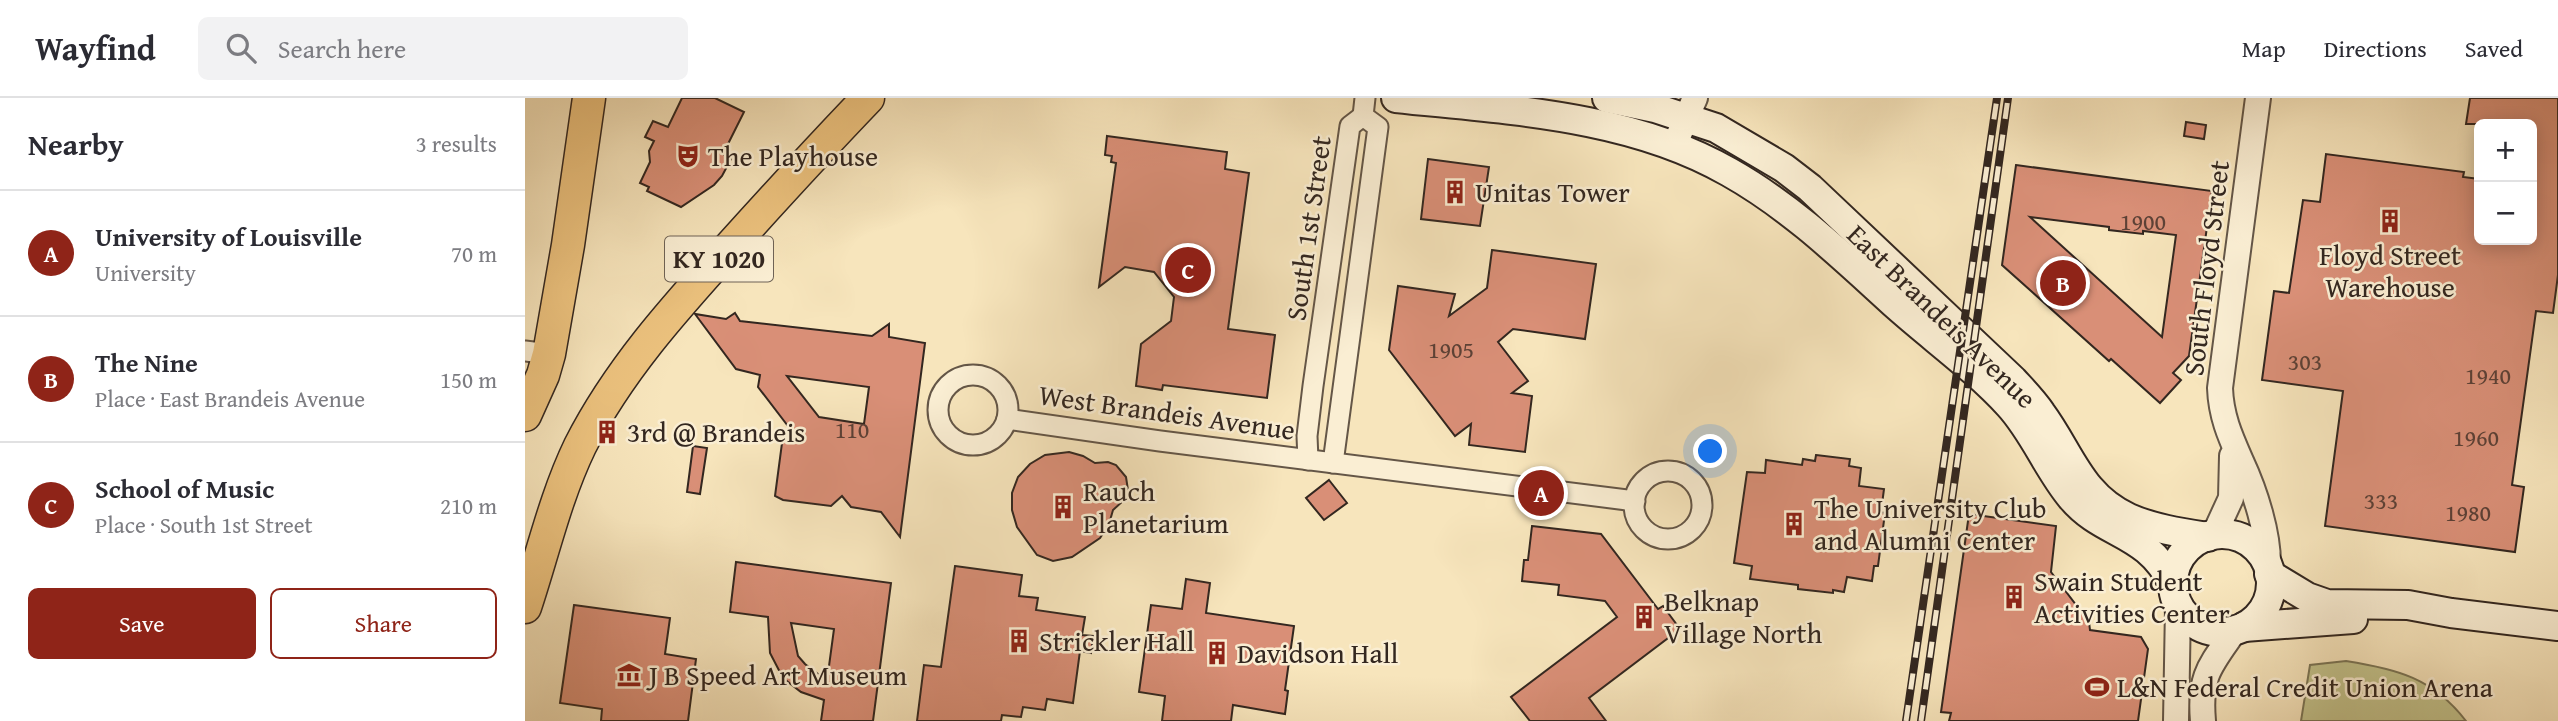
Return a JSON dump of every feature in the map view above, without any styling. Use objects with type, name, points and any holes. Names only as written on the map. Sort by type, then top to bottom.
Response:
[{"type":"main road","points":[[525,415],[543,375],[537,352],[568,245],[589,98]]},
{"type":"main road","name":"KY 1020","points":[[525,607],[538,514],[615,385],[688,292],[868,98]]},
{"type":"main road","name":"East Brandeis Avenue","points":[[1397,98],[1544,116],[1621,129],[1674,146],[1728,171],[1797,217],[1995,390],[2033,436],[2064,489],[2088,514],[2145,548],[2166,569],[2177,607]]},
{"type":"main road","name":"East Brandeis Avenue","points":[[1607,98],[1690,108],[1716,128],[1810,188],[2013,380],[2042,414],[2078,475],[2106,504],[2134,520],[2166,529],[2211,536]]},
{"type":"main road","points":[[2088,514],[2140,564],[2171,612],[2177,607]]},
{"type":"main road","points":[[2239,629],[2258,616],[2267,601],[2271,584],[2268,570],[2260,554],[2243,540],[2229,535],[2211,536],[2186,550],[2174,572],[2177,607],[2202,628],[2224,632],[2354,619],[2400,619],[2451,613]]},
{"type":"main road","points":[[2268,570],[2307,597],[2326,604],[2408,605],[2558,626]]},
{"type":"street","name":"South Floyd Street","points":[[2258,98],[2221,376],[2223,414],[2264,525],[2268,570]]},
{"type":"street","points":[[1647,137],[1657,103]]},
{"type":"street","name":"South 1st Street","points":[[1364,107],[1378,127],[1320,461],[1307,436],[1313,386],[1350,126],[1364,107]]},
{"type":"street","points":[[1674,146],[1690,108]]},
{"type":"street","name":"West Brandeis Avenue","points":[[1007,419],[1320,461]]},
{"type":"street","name":"South Floyd Street","points":[[2211,536],[2231,498],[2232,444]]},
{"type":"street","points":[[1320,461],[1635,501]]},
{"type":"street","points":[[2176,721],[2177,607]]},
{"type":"street","points":[[2203,721],[2201,700],[2206,674],[2239,629]]},
{"type":"green space","points":[[2346,661],[2398,672],[2427,685],[2453,706],[2466,721],[2301,721],[2310,665]]},
{"type":"building","name":"The Playhouse","points":[[682,98],[715,98],[744,112],[723,154],[731,159],[722,176],[714,185],[681,207],[647,191],[649,187],[640,183],[650,162],[649,151],[654,141],[645,137],[653,121],[668,127]]},
{"type":"building","points":[[2470,98],[2558,98],[2558,275],[2553,313],[2536,311],[2512,485],[2524,487],[2515,552],[2325,526],[2343,391],[2262,380],[2274,291],[2289,293],[2303,200],[2320,202],[2326,154],[2464,172],[2463,177],[2474,178],[2474,245],[2537,245],[2537,119],[2474,119],[2474,124],[2466,124]]},
{"type":"building","points":[[2186,122],[2206,125],[2204,139],[2184,136]]},
{"type":"building","points":[[1107,136],[1227,152],[1225,169],[1249,173],[1228,329],[1275,335],[1267,398],[1163,385],[1162,390],[1136,386],[1141,344],[1171,321],[1174,297],[1154,272],[1125,267],[1099,287],[1116,163],[1111,162],[1112,156],[1105,155]]},
{"type":"building","name":"Unitas Tower","points":[[1428,159],[1489,167],[1480,226],[1421,219]]},
{"type":"building","points":[[2016,165],[2212,191],[2189,356],[2173,373],[2181,380],[2160,403],[2002,265]],"holes":[[[2030,217],[2109,227],[2109,230],[2176,235],[2162,337]]]},
{"type":"building","points":[[1492,250],[1596,264],[1585,339],[1513,329],[1498,342],[1528,381],[1512,393],[1532,396],[1525,452],[1469,445],[1471,424],[1455,436],[1389,350],[1398,286],[1455,294],[1449,316],[1487,288]]},
{"type":"building","points":[[735,313],[740,321],[872,336],[889,324],[889,337],[925,343],[900,537],[881,512],[851,507],[842,496],[831,506],[783,500],[775,496],[782,443],[794,434],[758,387],[760,375],[736,369],[695,314],[726,319]],"holes":[[[787,376],[869,387],[864,424],[819,417]]]},
{"type":"building","points":[[693,446],[707,448],[700,494],[687,492]]},
{"type":"building","name":"Rauch Planetarium","points":[[1069,452],[1095,463],[1108,462],[1116,465],[1126,477],[1128,490],[1123,501],[1113,510],[1109,524],[1100,538],[1072,557],[1053,561],[1037,555],[1017,527],[1012,510],[1012,493],[1018,477],[1030,464],[1045,455]]},
{"type":"building","name":"The University Club and Alumni Center","points":[[1816,455],[1850,459],[1849,466],[1861,468],[1859,486],[1884,489],[1881,512],[1885,513],[1878,566],[1874,566],[1872,581],[1847,577],[1844,592],[1833,590],[1833,593],[1750,579],[1752,566],[1734,563],[1747,472],[1765,473],[1766,460],[1802,465],[1803,459],[1815,461]]},
{"type":"building","points":[[1329,480],[1347,503],[1324,520],[1306,498]]},
{"type":"building","name":"Swain Student Activities Center","points":[[1969,514],[2056,526],[2051,572],[2089,622],[2090,630],[2141,637],[2148,649],[2138,721],[1949,721],[1951,713],[1941,712]]},
{"type":"building","name":"Belknap Village North","points":[[1532,526],[1601,534],[1658,609],[1663,606],[1680,629],[1589,698],[1606,721],[1530,721],[1511,697],[1617,617],[1605,601],[1558,595],[1559,585],[1522,581],[1524,560],[1528,560]]},
{"type":"building","points":[[736,562],[891,583],[873,721],[821,721],[824,700],[801,692],[783,678],[770,653],[768,617],[730,612]],"holes":[[[791,623],[834,629],[827,681],[798,656]]]},
{"type":"building","name":"Strickler Hall","points":[[955,566],[1022,575],[1019,596],[1038,598],[1036,610],[1085,617],[1082,635],[1093,636],[1091,653],[1080,651],[1073,703],[1047,699],[1045,710],[1023,707],[1021,717],[1002,715],[1001,721],[917,721],[924,665],[941,667]]},
{"type":"building","name":"Davidson Hall","points":[[1186,579],[1210,583],[1206,613],[1294,626],[1285,690],[1288,691],[1285,714],[1233,705],[1231,721],[1162,721],[1165,696],[1139,692],[1151,605],[1182,609]]},
{"type":"building","name":"J B Speed Art Museum","points":[[574,605],[670,618],[665,654],[696,659],[688,721],[601,721],[602,709],[560,703]]},
{"type":"railway","points":[[1906,721],[1997,98]]},
{"type":"railway","points":[[1921,721],[2008,98]]},
{"type":"place","name":"The Playhouse","points":[[688,156]]},
{"type":"place","name":"Unitas Tower","points":[[1455,192]]},
{"type":"place","name":"Floyd Street Warehouse","points":[[2390,221]]},
{"type":"place","name":"School of Music","points":[[1188,270]]},
{"type":"place","name":"The Nine","points":[[2063,283]]},
{"type":"place","name":"3rd @ Brandeis","points":[[607,432]]},
{"type":"place","name":"University of Louisville","points":[[1541,493]]},
{"type":"place","name":"Rauch Planetarium","points":[[1063,507]]},
{"type":"place","name":"The University Club and Alumni Center","points":[[1794,524]]},
{"type":"place","name":"Swain Student Activities Center","points":[[2014,597]]},
{"type":"place","name":"Belknap Village North","points":[[1644,617]]},
{"type":"place","name":"Strickler Hall","points":[[1019,641]]},
{"type":"place","name":"Davidson Hall","points":[[1217,653]]},
{"type":"place","name":"J B Speed Art Museum","points":[[629,675]]},
{"type":"place","name":"L&N Federal Credit Union Arena","points":[[2097,687]]}]
